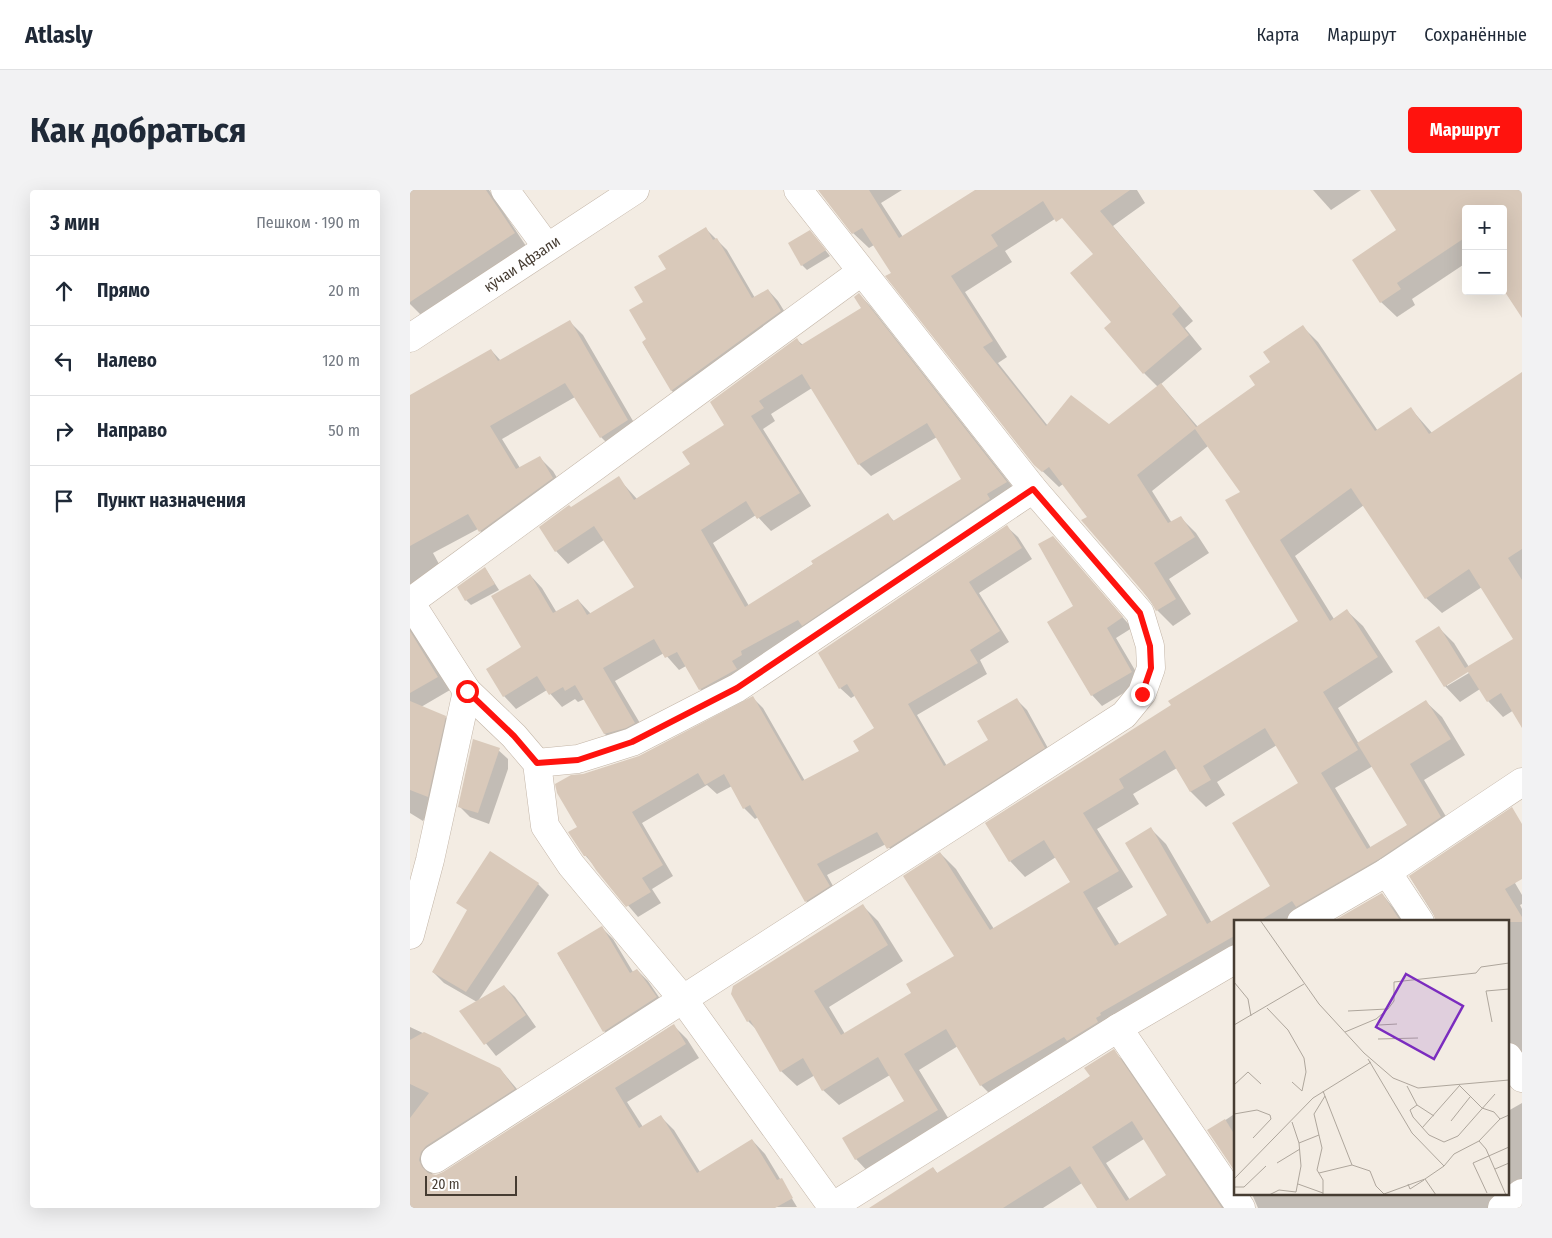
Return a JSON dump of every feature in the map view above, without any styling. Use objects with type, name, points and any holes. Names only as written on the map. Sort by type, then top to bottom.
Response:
[{"type":"street","points":[[505,190],[547,247]]},
{"type":"street","name":"кӯчаи Афзали","points":[[410,338],[634,190]]},
{"type":"street","points":[[435,1159],[682,998],[1124,715],[1142,694],[1151,668],[1150,646],[1140,613],[1033,489],[798,190]]},
{"type":"street","points":[[861,272],[410,602],[467,691],[514,736],[537,763],[545,826],[571,865],[682,998],[832,1208],[1118,1028],[1234,960]]},
{"type":"street","points":[[537,763],[578,760],[632,742],[737,688],[1033,489]]},
{"type":"street","points":[[410,935],[420,865],[467,691]]},
{"type":"street","points":[[1303,920],[1387,872],[1522,782]]},
{"type":"street","points":[[1387,872],[1419,920]]},
{"type":"street","points":[[1118,1028],[1241,1208]]},
{"type":"street","points":[[1510,1060],[1522,1078]]},
{"type":"street","points":[[1502,1208],[1522,1193]]},
{"type":"building","points":[[410,190],[486,190],[515,233],[410,302]]},
{"type":"building","points":[[818,190],[869,190],[899,238],[975,190],[1130,190],[1100,211],[1180,306],[1172,314],[1189,335],[1143,374],[1104,328],[1111,322],[1070,273],[1093,254],[1062,218],[1056,222],[1043,201],[991,235],[998,246],[951,276],[993,341],[983,347],[1046,426],[1071,395],[1109,424],[1161,383],[1196,427],[1255,385],[1249,376],[1270,362],[1263,352],[1303,325],[1375,431],[1411,407],[1429,434],[1522,372],[1522,549],[1508,558],[1522,580],[1522,728],[1501,693],[1487,702],[1468,672],[1444,687],[1415,641],[1439,626],[1465,668],[1513,639],[1469,569],[1425,599],[1351,488],[1280,540],[1330,621],[1347,609],[1378,657],[1323,692],[1358,750],[1321,773],[1367,849],[1407,825],[1357,743],[1426,700],[1451,739],[1410,764],[1441,817],[1379,859],[1296,907],[1292,901],[1261,920],[1234,920],[1234,936],[1100,1013],[1101,1015],[1096,1018],[1098,1022],[1067,1041],[1064,1037],[980,1086],[946,1029],[904,1054],[938,1110],[855,1160],[842,1138],[904,1101],[878,1057],[822,1091],[803,1058],[780,1072],[750,1020],[747,1022],[731,994],[733,986],[863,904],[888,945],[814,991],[841,1035],[911,993],[906,984],[954,956],[903,876],[940,852],[990,930],[1070,882],[1044,840],[1009,862],[985,823],[1171,705],[1168,701],[1298,621],[1225,500],[1240,492],[1195,429],[1137,475],[1168,523],[1181,516],[1195,537],[1154,563],[1176,599],[1156,611],[1150,600],[1081,520],[1087,517],[1049,467],[1042,472],[1034,465],[885,276],[891,273],[862,228],[852,234]],"holes":[[[1265,728],[1298,783],[1232,823],[1270,886],[1207,924],[1151,827],[1125,843],[1167,915],[1115,946],[1083,892],[1119,871],[1083,813],[1124,788],[1119,779],[1165,750],[1190,792],[1211,780],[1203,766]]]},
{"type":"building","points":[[1370,190],[1522,190],[1522,318],[1507,295],[1507,205],[1462,205],[1462,240],[1397,283],[1401,289],[1380,303],[1352,260],[1396,230]]},
{"type":"building","points":[[706,227],[713,240],[717,238],[752,298],[768,289],[781,311],[671,391],[642,342],[646,339],[629,310],[643,302],[634,287],[666,269],[658,256]]},
{"type":"building","points":[[810,230],[826,250],[801,266],[788,243]]},
{"type":"building","points":[[859,293],[1007,482],[987,494],[990,499],[802,626],[798,620],[741,651],[742,655],[732,661],[737,669],[699,690],[677,652],[665,658],[654,639],[603,668],[635,723],[626,728],[604,734],[575,685],[565,691],[563,687],[549,695],[537,676],[503,697],[486,669],[521,647],[491,596],[530,574],[553,613],[578,599],[587,615],[634,587],[594,526],[555,552],[539,527],[569,505],[571,507],[619,476],[634,500],[690,464],[682,452],[724,425],[710,402],[797,338],[801,345],[861,308],[854,297]],"holes":[[[802,374],[858,465],[927,423],[961,479],[893,521],[888,513],[811,561],[813,564],[745,607],[701,530],[746,501],[757,519],[800,493],[751,416],[764,408],[759,401]]]},
{"type":"building","points":[[570,320],[628,420],[600,438],[565,383],[490,426],[516,469],[540,456],[553,478],[479,532],[468,514],[410,546],[410,395],[491,349],[498,361]]},
{"type":"building","points":[[1007,525],[1022,548],[969,582],[1000,631],[970,650],[978,663],[908,704],[944,766],[988,740],[977,721],[1017,698],[1045,748],[887,849],[877,832],[817,864],[830,886],[805,902],[750,805],[743,809],[724,774],[705,785],[698,773],[632,812],[663,865],[642,878],[651,892],[626,907],[587,856],[584,856],[568,832],[577,827],[557,793],[555,784],[571,775],[583,774],[639,756],[753,696],[802,781],[859,751],[853,741],[874,728],[847,684],[839,689],[818,653]]},
{"type":"building","points":[[1053,536],[1123,617],[1107,628],[1132,672],[1091,696],[1047,622],[1073,606],[1038,544]]},
{"type":"building","points":[[485,567],[495,584],[465,601],[457,587]]},
{"type":"building","points":[[410,631],[438,677],[410,693]]},
{"type":"building","points":[[410,701],[446,716],[428,797],[410,790]]},
{"type":"building","points":[[473,739],[500,748],[478,813],[458,807]]},
{"type":"building","points":[[1512,807],[1522,824],[1522,879],[1505,889],[1522,917],[1522,922],[1510,922],[1510,920],[1435,920],[1433,913],[1409,876]]},
{"type":"building","points":[[490,851],[539,883],[466,992],[432,972],[467,910],[456,903]]},
{"type":"building","points":[[1382,893],[1400,920],[1335,920]]},
{"type":"building","points":[[602,926],[630,973],[637,969],[657,997],[603,1032],[557,953]]},
{"type":"building","points":[[504,985],[526,1015],[484,1045],[459,1011]]},
{"type":"building","points":[[674,1024],[686,1044],[615,1088],[639,1128],[661,1115],[697,1173],[752,1139],[777,1180],[782,1178],[793,1198],[775,1208],[410,1208],[410,1118],[429,1093],[410,1084],[410,1040],[424,1032],[500,1068],[515,1089],[426,1146],[421,1152],[419,1160],[422,1167],[428,1173],[436,1175]]},
{"type":"building","points":[[1114,1049],[1222,1208],[1097,1208],[1070,1166],[1003,1208],[869,1208],[933,1167],[937,1173],[1060,1096],[1090,1076],[1084,1068]],"holes":[[[1132,1121],[1166,1175],[1126,1201],[1092,1147]]]},
{"type":"building","points":[[1225,1119],[1234,1134],[1234,1170],[1207,1130]]},
{"type":"route","points":[[467,691],[514,736],[537,763],[578,760],[632,742],[737,688],[1033,489],[1140,613],[1150,646],[1151,668],[1142,694]]}]
